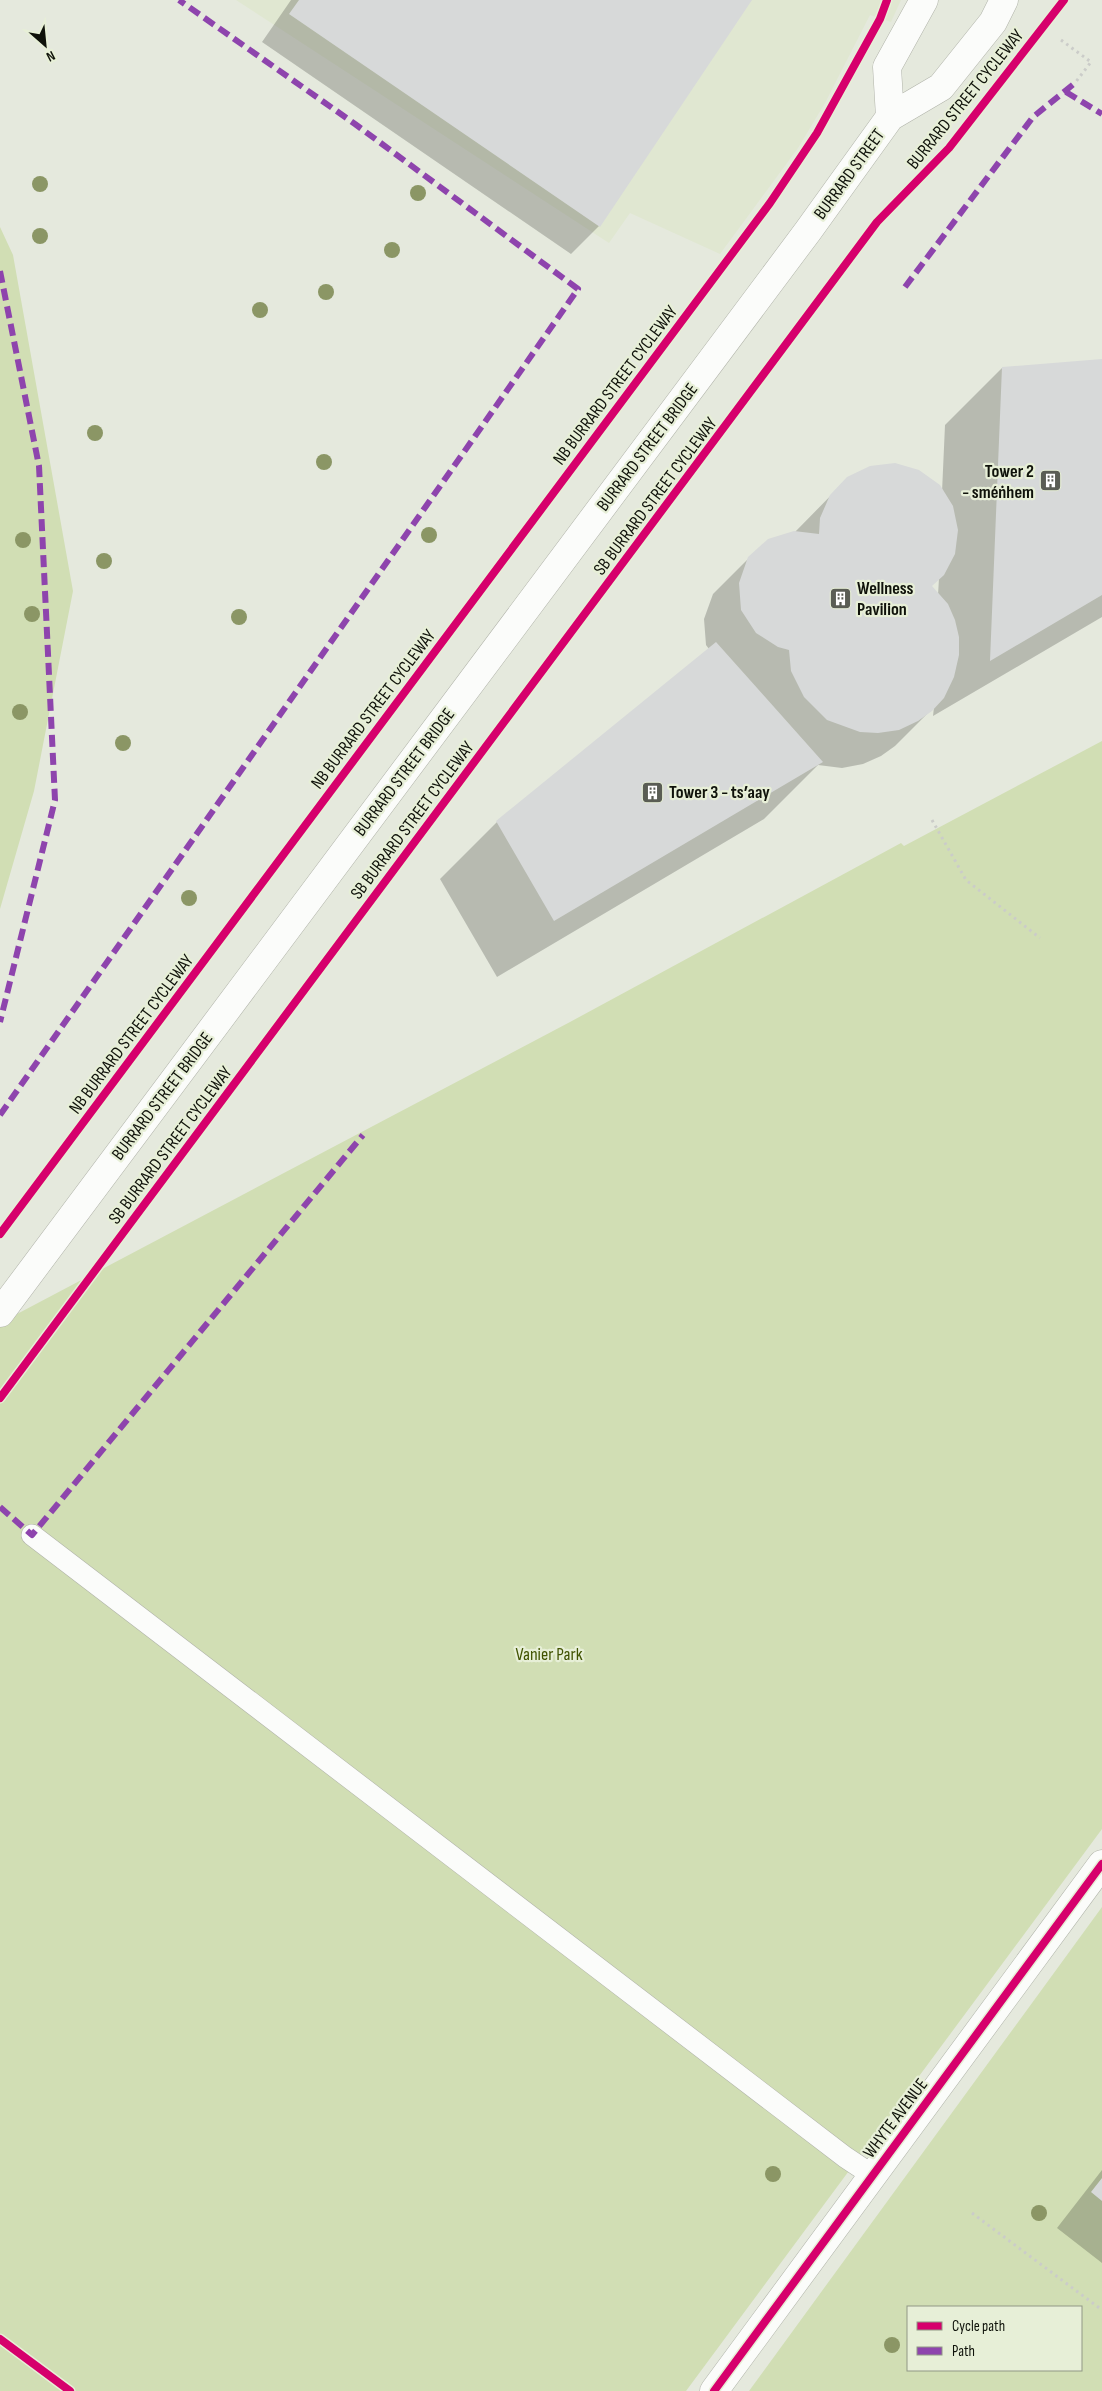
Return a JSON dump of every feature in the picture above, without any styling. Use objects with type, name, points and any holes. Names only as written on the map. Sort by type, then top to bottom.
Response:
[{"type":"main road","name":"BURRARD STREET","points":[[890,117],[887,67],[924,0]]},
{"type":"main road","name":"BURRARD STREET","points":[[808,231],[890,117],[941,86],[993,22],[1004,0]]},
{"type":"main road","name":"BURRARD STREET BRIDGE","points":[[0,1313],[808,231]]},
{"type":"main road","name":"WHYTE AVENUE","points":[[714,2391],[1102,1864]]},
{"type":"lane","points":[[32,1535],[844,2157],[872,2174]]},
{"type":"path","points":[[1061,40],[1091,62],[1076,83]]},
{"type":"path","points":[[932,820],[966,880],[1040,938]]},
{"type":"path","points":[[972,2213],[1102,2310]]},
{"type":"shaded area","points":[[236,0],[901,0],[891,22],[870,15],[825,103],[798,148],[720,254],[630,213],[609,243]]},
{"type":"green space","points":[[0,227],[13,255],[73,591],[34,791],[0,909]]},
{"type":"green space","name":"Vanier Park","points":[[1102,741],[1102,1829],[686,2391],[0,2391],[0,1323],[570,1022],[901,843],[904,846]]},
{"type":"green space","points":[[1102,1907],[1102,2391],[749,2391]]},
{"type":"building","points":[[299,0],[752,0],[600,227],[289,14]]},
{"type":"building","name":"Tower 2 - sméṅhem","points":[[1102,359],[1102,595],[990,661],[1002,367]]},
{"type":"building","name":"Wellness Pavilion","points":[[895,463],[919,470],[940,485],[953,506],[958,530],[955,554],[944,575],[932,586],[948,604],[955,620],[959,637],[959,655],[954,677],[944,698],[932,711],[918,721],[899,730],[878,733],[860,732],[827,720],[804,697],[791,671],[789,650],[778,647],[756,633],[741,610],[739,583],[748,557],[768,539],[794,531],[819,534],[820,518],[830,495],[847,477],[870,466]]},
{"type":"building","name":"Tower 3 - ts’aay","points":[[716,642],[823,762],[554,921],[496,821]]},
{"type":"building","points":[[1102,2178],[1102,2201],[1091,2192]]},
{"type":"marked path","points":[[0,1115],[578,289],[355,124],[179,0]]},
{"type":"marked path","points":[[905,287],[1033,117],[1075,83]]},
{"type":"marked path","points":[[1066,92],[1102,114]]},
{"type":"marked path","points":[[0,271],[39,466],[55,800],[0,1022]]},
{"type":"marked path","points":[[0,1507],[32,1535],[363,1135]]},
{"type":"cycle path","name":"NB BURRARD STREET CYCLEWAY","points":[[0,1234],[770,203],[817,133],[880,19],[887,0]]},
{"type":"cycle path","name":"BURRARD STREET CYCLEWAY","points":[[0,1398],[877,222],[949,148],[1064,0]]},
{"type":"cycle path","points":[[714,2391],[1102,1864]]},
{"type":"cycle path","points":[[0,2339],[70,2391]]},
{"type":"place","name":"Tower 2 - sméṅhem","points":[[1050,481]]},
{"type":"place","name":"Wellness Pavilion","points":[[841,598]]},
{"type":"place","name":"Tower 3 - ts’aay","points":[[653,792]]}]
